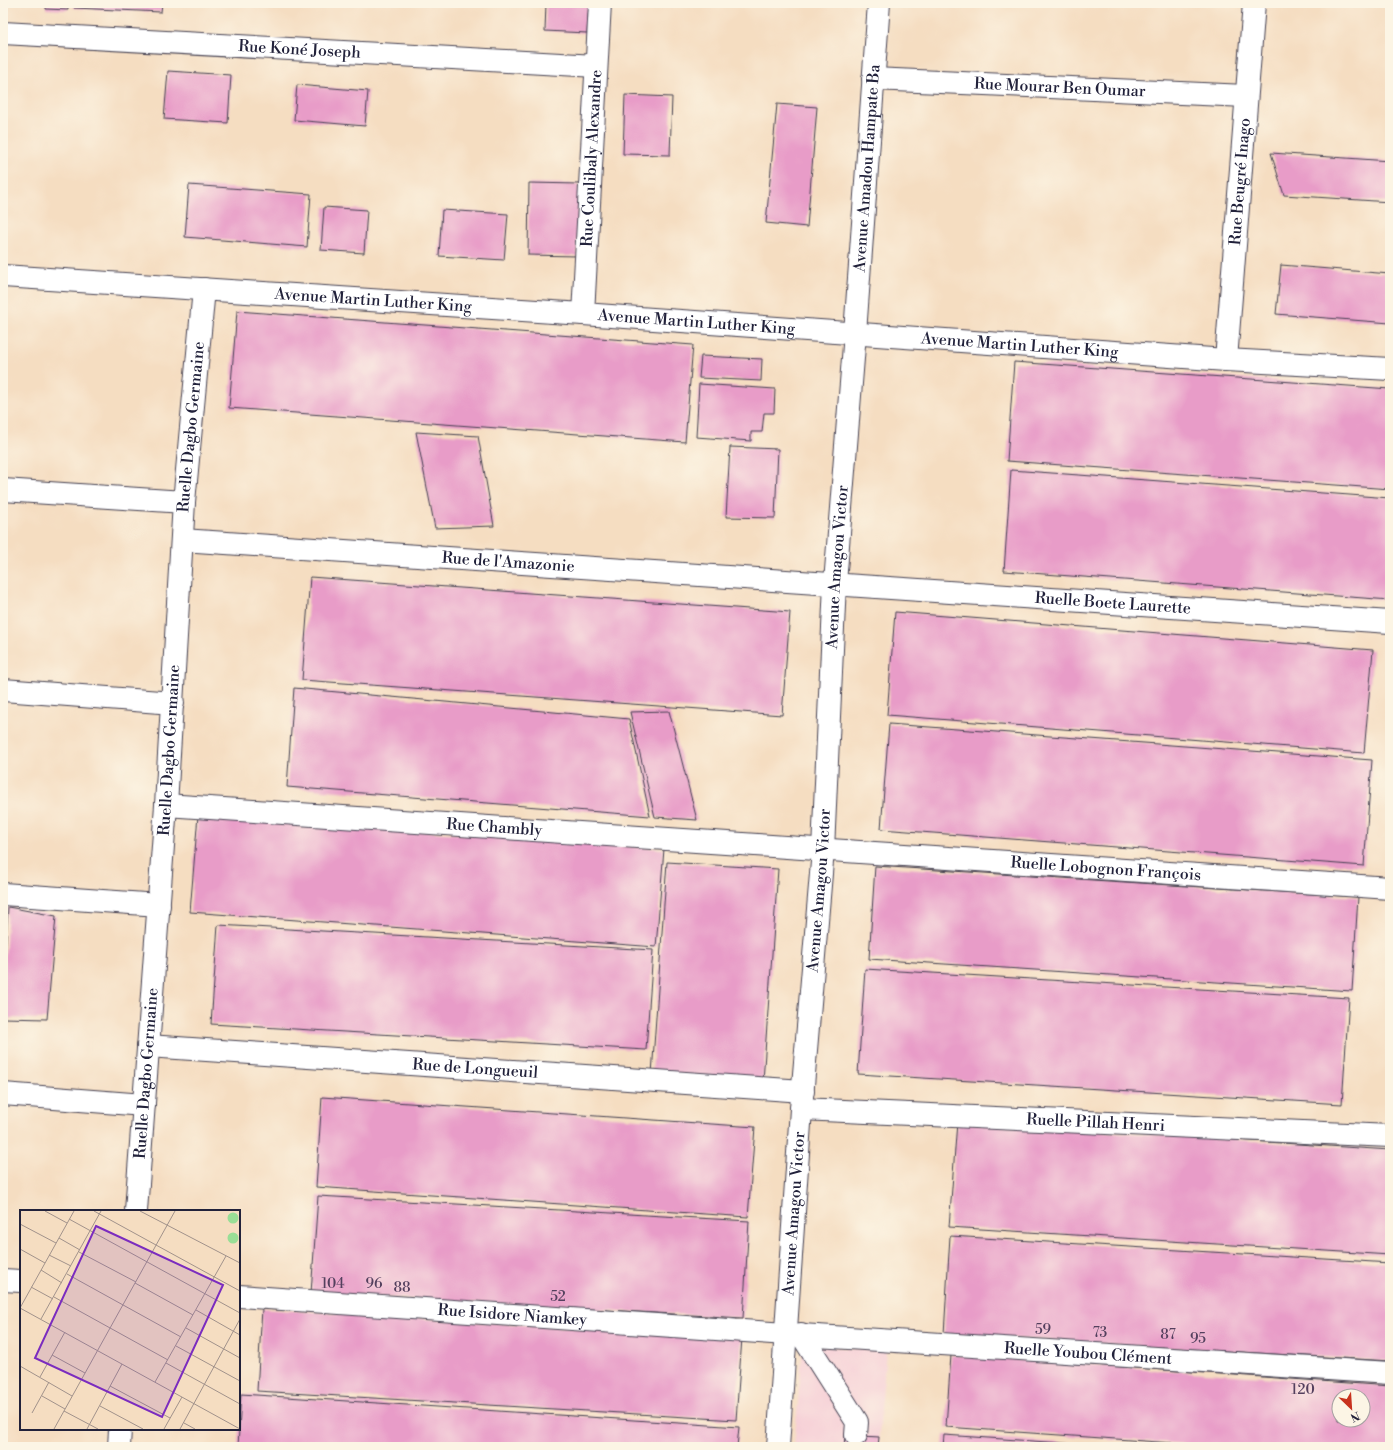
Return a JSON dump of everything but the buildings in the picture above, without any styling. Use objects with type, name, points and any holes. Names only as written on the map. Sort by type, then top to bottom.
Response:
[{"type":"street","name":"Rue Coulibaly Alexandre","points":[[583,314],[600,3]]},
{"type":"street","name":"Avenue Amadou Hampate Ba","points":[[855,333],[879,3]]},
{"type":"street","name":"Rue Beugré Inago","points":[[1226,360],[1254,3]]},
{"type":"street","name":"Rue Koné Joseph","points":[[3,33],[596,66]]},
{"type":"street","name":"Rue Mourar Ben Oumar","points":[[873,78],[1246,96]]},
{"type":"street","name":"Avenue Martin Luther King","points":[[3,276],[583,314],[1226,360],[1390,369]]},
{"type":"street","name":"Ruelle Dagbo Germaine","points":[[136,1210],[173,703],[184,502],[204,289]]},
{"type":"street","name":"Avenue Amagou Victor","points":[[778,1447],[794,1334],[802,1100],[823,850],[835,583],[855,333]]},
{"type":"street","points":[[3,490],[184,502]]},
{"type":"street","name":"Rue de l'Amazonie","points":[[182,540],[835,583]]},
{"type":"street","name":"Ruelle Boete Laurette","points":[[835,583],[1390,622]]},
{"type":"street","points":[[3,690],[173,703]]},
{"type":"street","name":"Rue Chambly","points":[[166,805],[823,850]]},
{"type":"street","name":"Ruelle Lobognon François","points":[[823,850],[1390,888]]},
{"type":"street","points":[[3,894],[159,905]]},
{"type":"street","name":"Rue de Longueuil","points":[[148,1046],[802,1100]]},
{"type":"street","points":[[3,1094],[144,1105]]},
{"type":"street","name":"Ruelle Pillah Henri","points":[[802,1100],[1390,1136]]},
{"type":"street","points":[[3,1280],[20,1282]]},
{"type":"street","name":"Rue Isidore Niamkey","points":[[240,1296],[794,1334]]},
{"type":"street","points":[[794,1334],[857,1422],[856,1435]]},
{"type":"street","name":"Ruelle Youbou Clément","points":[[794,1334],[1390,1373]]},
{"type":"street","points":[[119,1447],[120,1430]]},
{"type":"shaded area","points":[[803,1345],[886,1351],[878,1447],[794,1447]]}]
